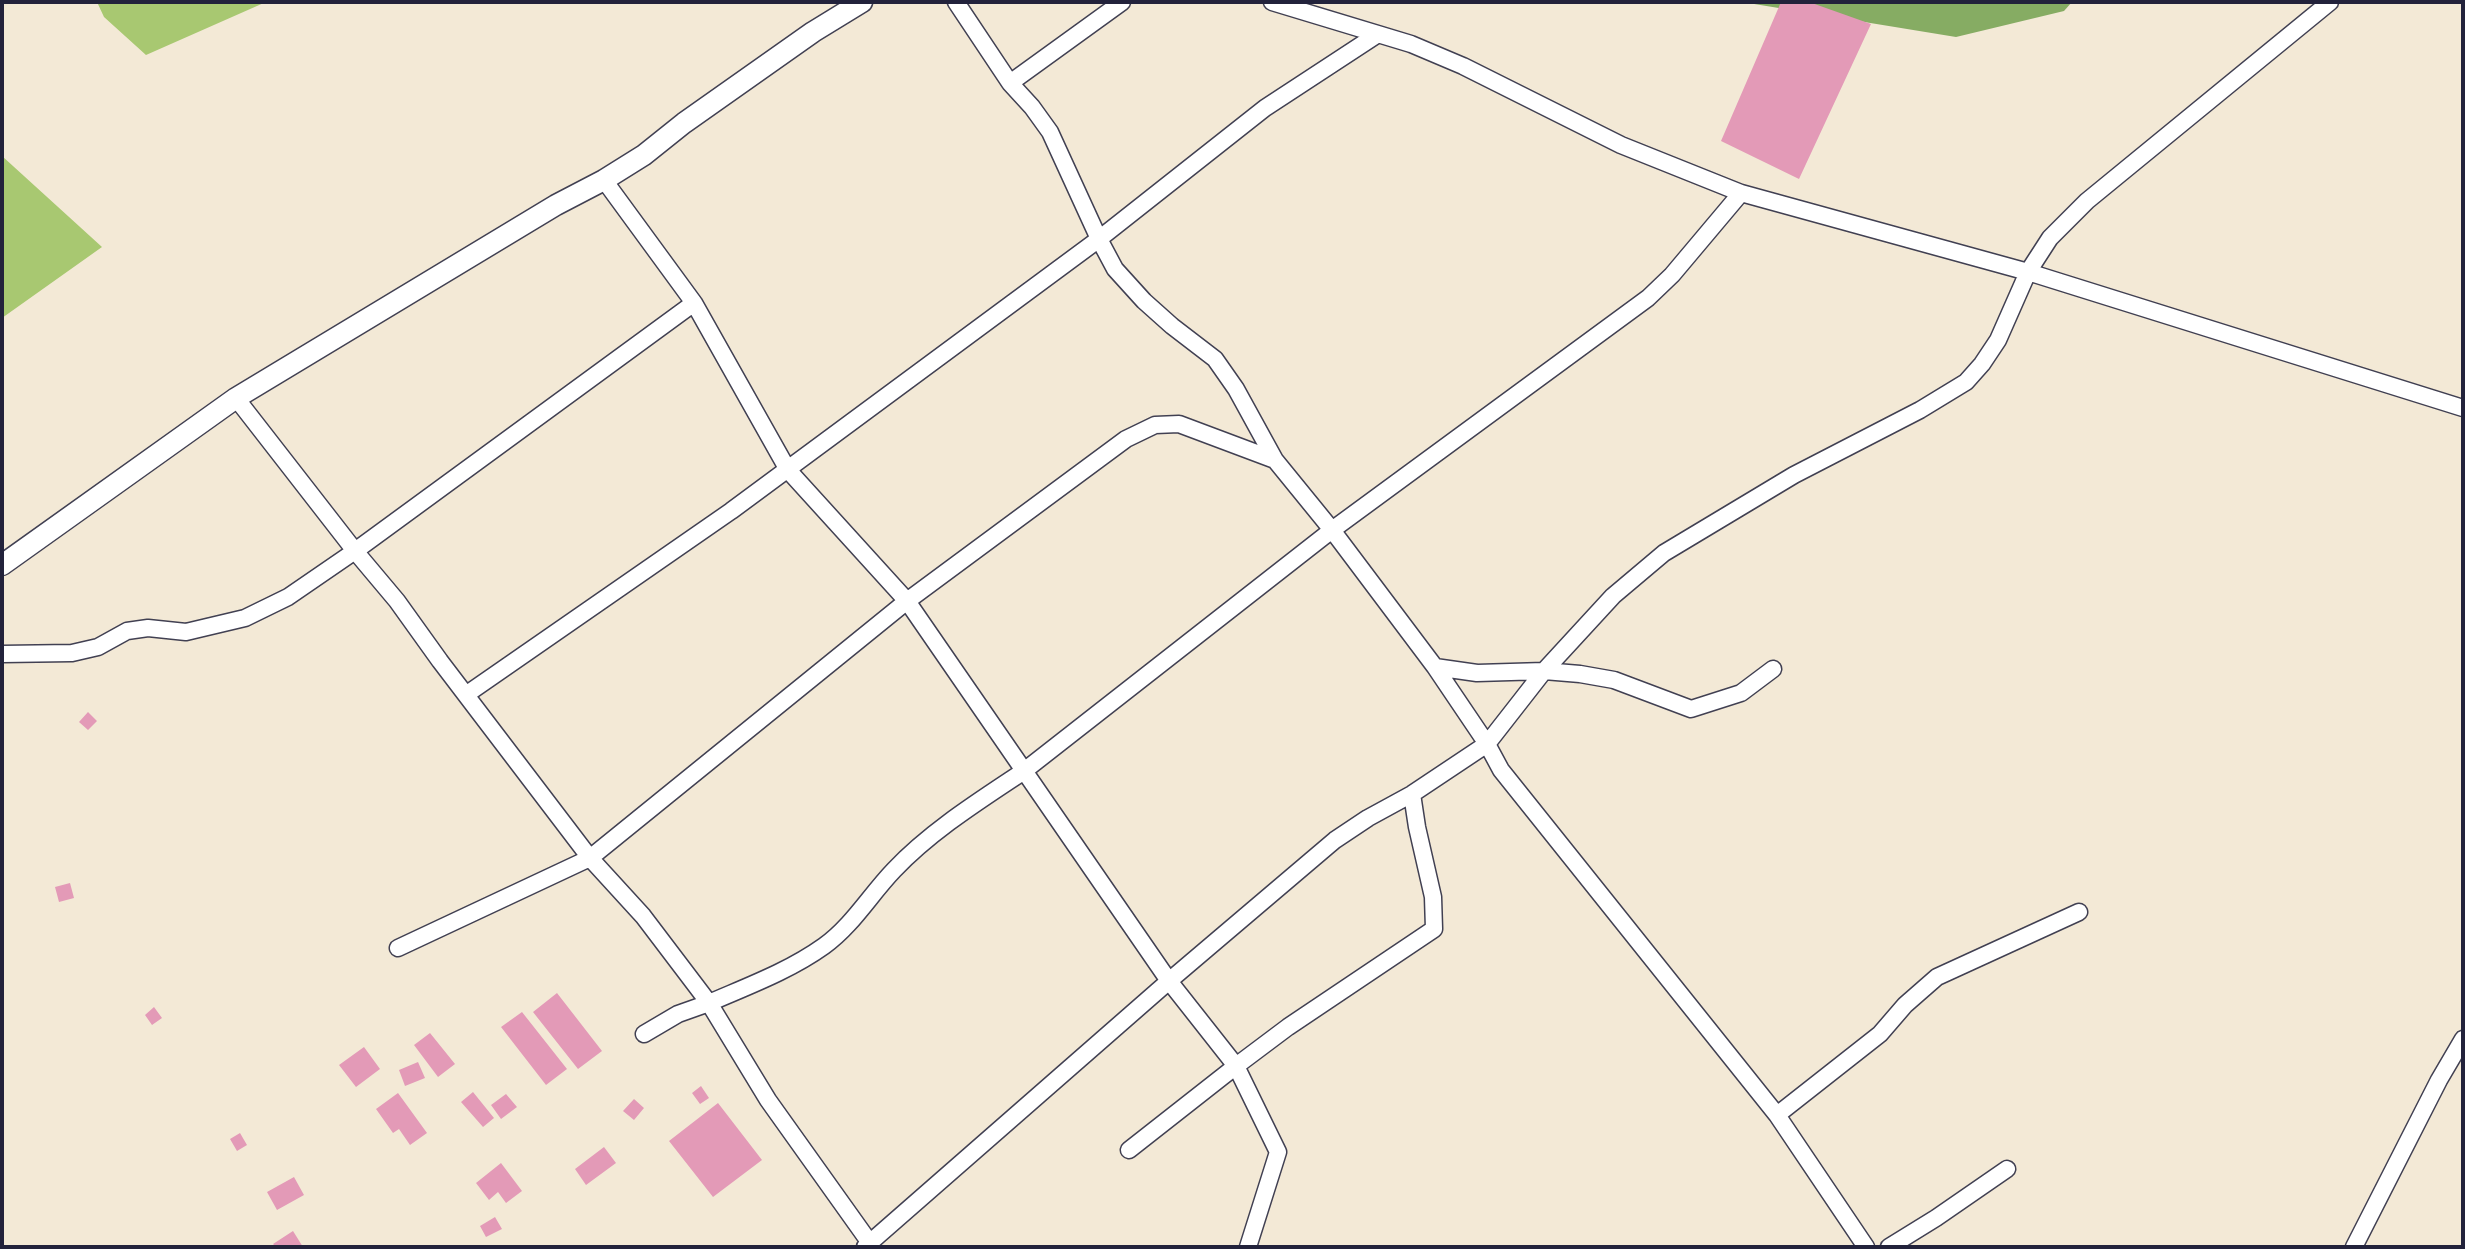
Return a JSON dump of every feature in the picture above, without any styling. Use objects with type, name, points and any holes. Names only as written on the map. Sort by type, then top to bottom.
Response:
[{"type":"street","points":[[2,565],[236,398],[545,211],[644,155],[813,32],[862,2]]},
{"type":"street","points":[[956,2],[1010,83],[1050,132],[1115,269],[1144,301],[1215,359],[1236,389],[1275,460],[1435,667],[1501,770],[1777,1115],[1866,1247]]},
{"type":"street","points":[[1010,83],[1122,2]]},
{"type":"street","points":[[1272,2],[1411,44],[1463,66],[1621,145],[1741,193],[2028,272],[2463,408]]},
{"type":"street","points":[[236,398],[397,601],[590,858],[643,916],[709,1003],[768,1100],[867,1245],[1335,840],[1487,744],[1544,671],[1613,596],[1664,553],[1794,475],[1920,410],[1966,382],[1998,340],[2028,272],[2050,238],[2087,201],[2330,2]]},
{"type":"street","points":[[467,694],[788,470],[1099,239],[1265,108],[1378,34]]},
{"type":"street","points":[[604,180],[694,303],[788,470],[907,601],[1169,981],[1236,1066],[1278,1152],[1248,1247]]},
{"type":"street","points":[[644,1034],[678,1014],[784,970],[825,946],[914,850],[972,805],[1024,771],[1332,530],[1648,298],[1672,275],[1741,193]]},
{"type":"street","points":[[2,654],[72,653],[98,647],[127,631],[148,628],[186,632],[245,618],[288,597],[694,303]]},
{"type":"street","points":[[398,948],[590,858],[907,601],[1126,439],[1155,425],[1179,424],[1275,460]]},
{"type":"street","points":[[1435,667],[1477,673],[1544,671],[1614,680],[1691,709],[1741,693],[1773,669]]},
{"type":"street","points":[[1129,1150],[1288,1027],[1434,929],[1433,897],[1412,794]]},
{"type":"street","points":[[1777,1115],[1880,1034],[1905,1005],[1937,977],[2079,912]]},
{"type":"street","points":[[2354,1247],[2463,1039]]},
{"type":"street","points":[[1889,1247],[2007,1169]]},
{"type":"green space","points":[[97,2],[266,2],[146,55],[104,17]]},
{"type":"green space","points":[[1742,2],[2072,2],[2064,11],[1956,37]]},
{"type":"green space","points":[[2,156],[102,247],[2,318]]},
{"type":"building","points":[[1781,2],[1809,2],[1871,24],[1799,179],[1721,141]]},
{"type":"building","points":[[88,712],[97,721],[88,730],[79,722]]},
{"type":"building","points":[[70,883],[74,898],[59,902],[55,887]]},
{"type":"building","points":[[557,993],[602,1051],[578,1069],[533,1012]]},
{"type":"building","points":[[154,1007],[162,1018],[152,1025],[145,1015]]},
{"type":"building","points":[[522,1012],[567,1069],[546,1085],[501,1027]]},
{"type":"building","points":[[430,1033],[455,1064],[438,1077],[414,1045]]},
{"type":"building","points":[[364,1047],[380,1069],[356,1087],[339,1065]]},
{"type":"building","points":[[418,1062],[425,1078],[405,1086],[399,1070]]},
{"type":"building","points":[[701,1086],[709,1098],[700,1104],[692,1093]]},
{"type":"building","points":[[473,1092],[494,1118],[483,1127],[461,1102]]},
{"type":"building","points":[[398,1093],[427,1133],[410,1145],[399,1129],[393,1133],[376,1109]]},
{"type":"building","points":[[506,1094],[517,1107],[501,1119],[491,1105]]},
{"type":"building","points":[[634,1099],[644,1108],[634,1120],[623,1111]]},
{"type":"building","points":[[718,1103],[762,1160],[713,1197],[669,1141]]},
{"type":"building","points":[[240,1133],[247,1145],[237,1151],[230,1139]]},
{"type":"building","points":[[604,1147],[616,1163],[586,1185],[575,1169]]},
{"type":"building","points":[[501,1163],[522,1191],[506,1203],[498,1192],[489,1200],[476,1183]]},
{"type":"building","points":[[294,1177],[304,1195],[277,1210],[267,1192]]},
{"type":"building","points":[[495,1217],[502,1229],[486,1237],[480,1226]]},
{"type":"building","points":[[293,1231],[303,1247],[276,1247],[273,1244]]}]
